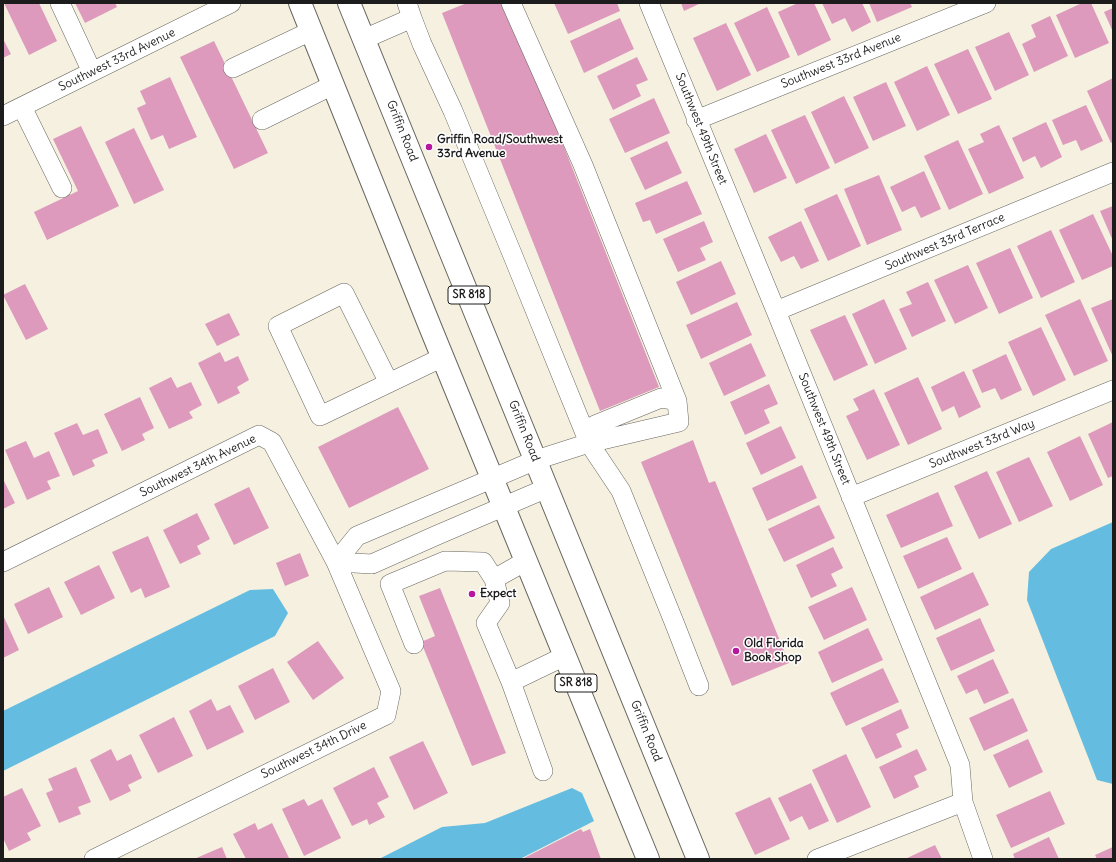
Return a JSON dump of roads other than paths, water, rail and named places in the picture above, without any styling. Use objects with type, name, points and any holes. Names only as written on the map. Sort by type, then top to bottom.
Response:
[{"type":"main road","name":"SR 818","points":[[300,3],[648,859]]},
{"type":"main road","points":[[335,3],[364,39]]},
{"type":"main road","name":"Griffin Road","points":[[349,3],[698,859]]},
{"type":"street","points":[[60,3],[92,72]]},
{"type":"street","name":"Southwest 33rd Avenue","points":[[3,116],[231,3]]},
{"type":"street","points":[[336,562],[357,536],[536,460],[589,443],[679,422],[677,401],[583,165],[512,3]]},
{"type":"street","name":"Southwest 49th Street","points":[[649,3],[960,765],[963,802],[983,859]]},
{"type":"street","name":"Southwest 33rd Avenue","points":[[696,120],[986,3]]},
{"type":"street","points":[[364,39],[410,11],[422,44],[453,110],[589,443],[621,491],[699,686]]},
{"type":"street","points":[[233,68],[311,31]]},
{"type":"street","points":[[262,120],[333,85]]},
{"type":"street","points":[[22,107],[62,188]]},
{"type":"street","name":"Southwest 33rd Terrace","points":[[776,311],[1113,172]]},
{"type":"street","points":[[389,383],[344,293],[278,326],[320,416],[389,383],[443,357]]},
{"type":"street","name":"Southwest 33rd Way","points":[[851,497],[1113,390]]},
{"type":"street","points":[[589,443],[596,425],[661,398],[677,401]]},
{"type":"street","name":"Southwest 34th Avenue","points":[[3,562],[259,435],[272,442],[336,562]]},
{"type":"street","points":[[336,562],[372,564],[547,488]]},
{"type":"street","points":[[424,508],[445,561]]},
{"type":"street","points":[[494,579],[526,560]]},
{"type":"street","points":[[414,644],[390,584],[445,561],[483,562],[494,579],[500,603],[486,623],[511,682],[543,771]]},
{"type":"street","name":"Southwest 34th Drive","points":[[94,859],[386,715],[391,690],[336,562]]},
{"type":"street","points":[[511,682],[565,656]]},
{"type":"street","points":[[817,859],[963,802]]},
{"type":"water","points":[[1113,522],[1113,784],[1097,780],[1027,600],[1029,572],[1051,549]]},
{"type":"water","points":[[273,589],[288,613],[275,636],[3,771],[3,711],[250,590]]},
{"type":"water","points":[[572,788],[582,793],[594,821],[520,859],[379,859],[442,827],[485,823]]},
{"type":"place","name":"Griffin Road/Southwest 33rd Avenue","points":[[429,147]]},
{"type":"place","name":"Expect","points":[[472,594]]},
{"type":"place","name":"Old Florida Book Shop","points":[[736,651]]}]
